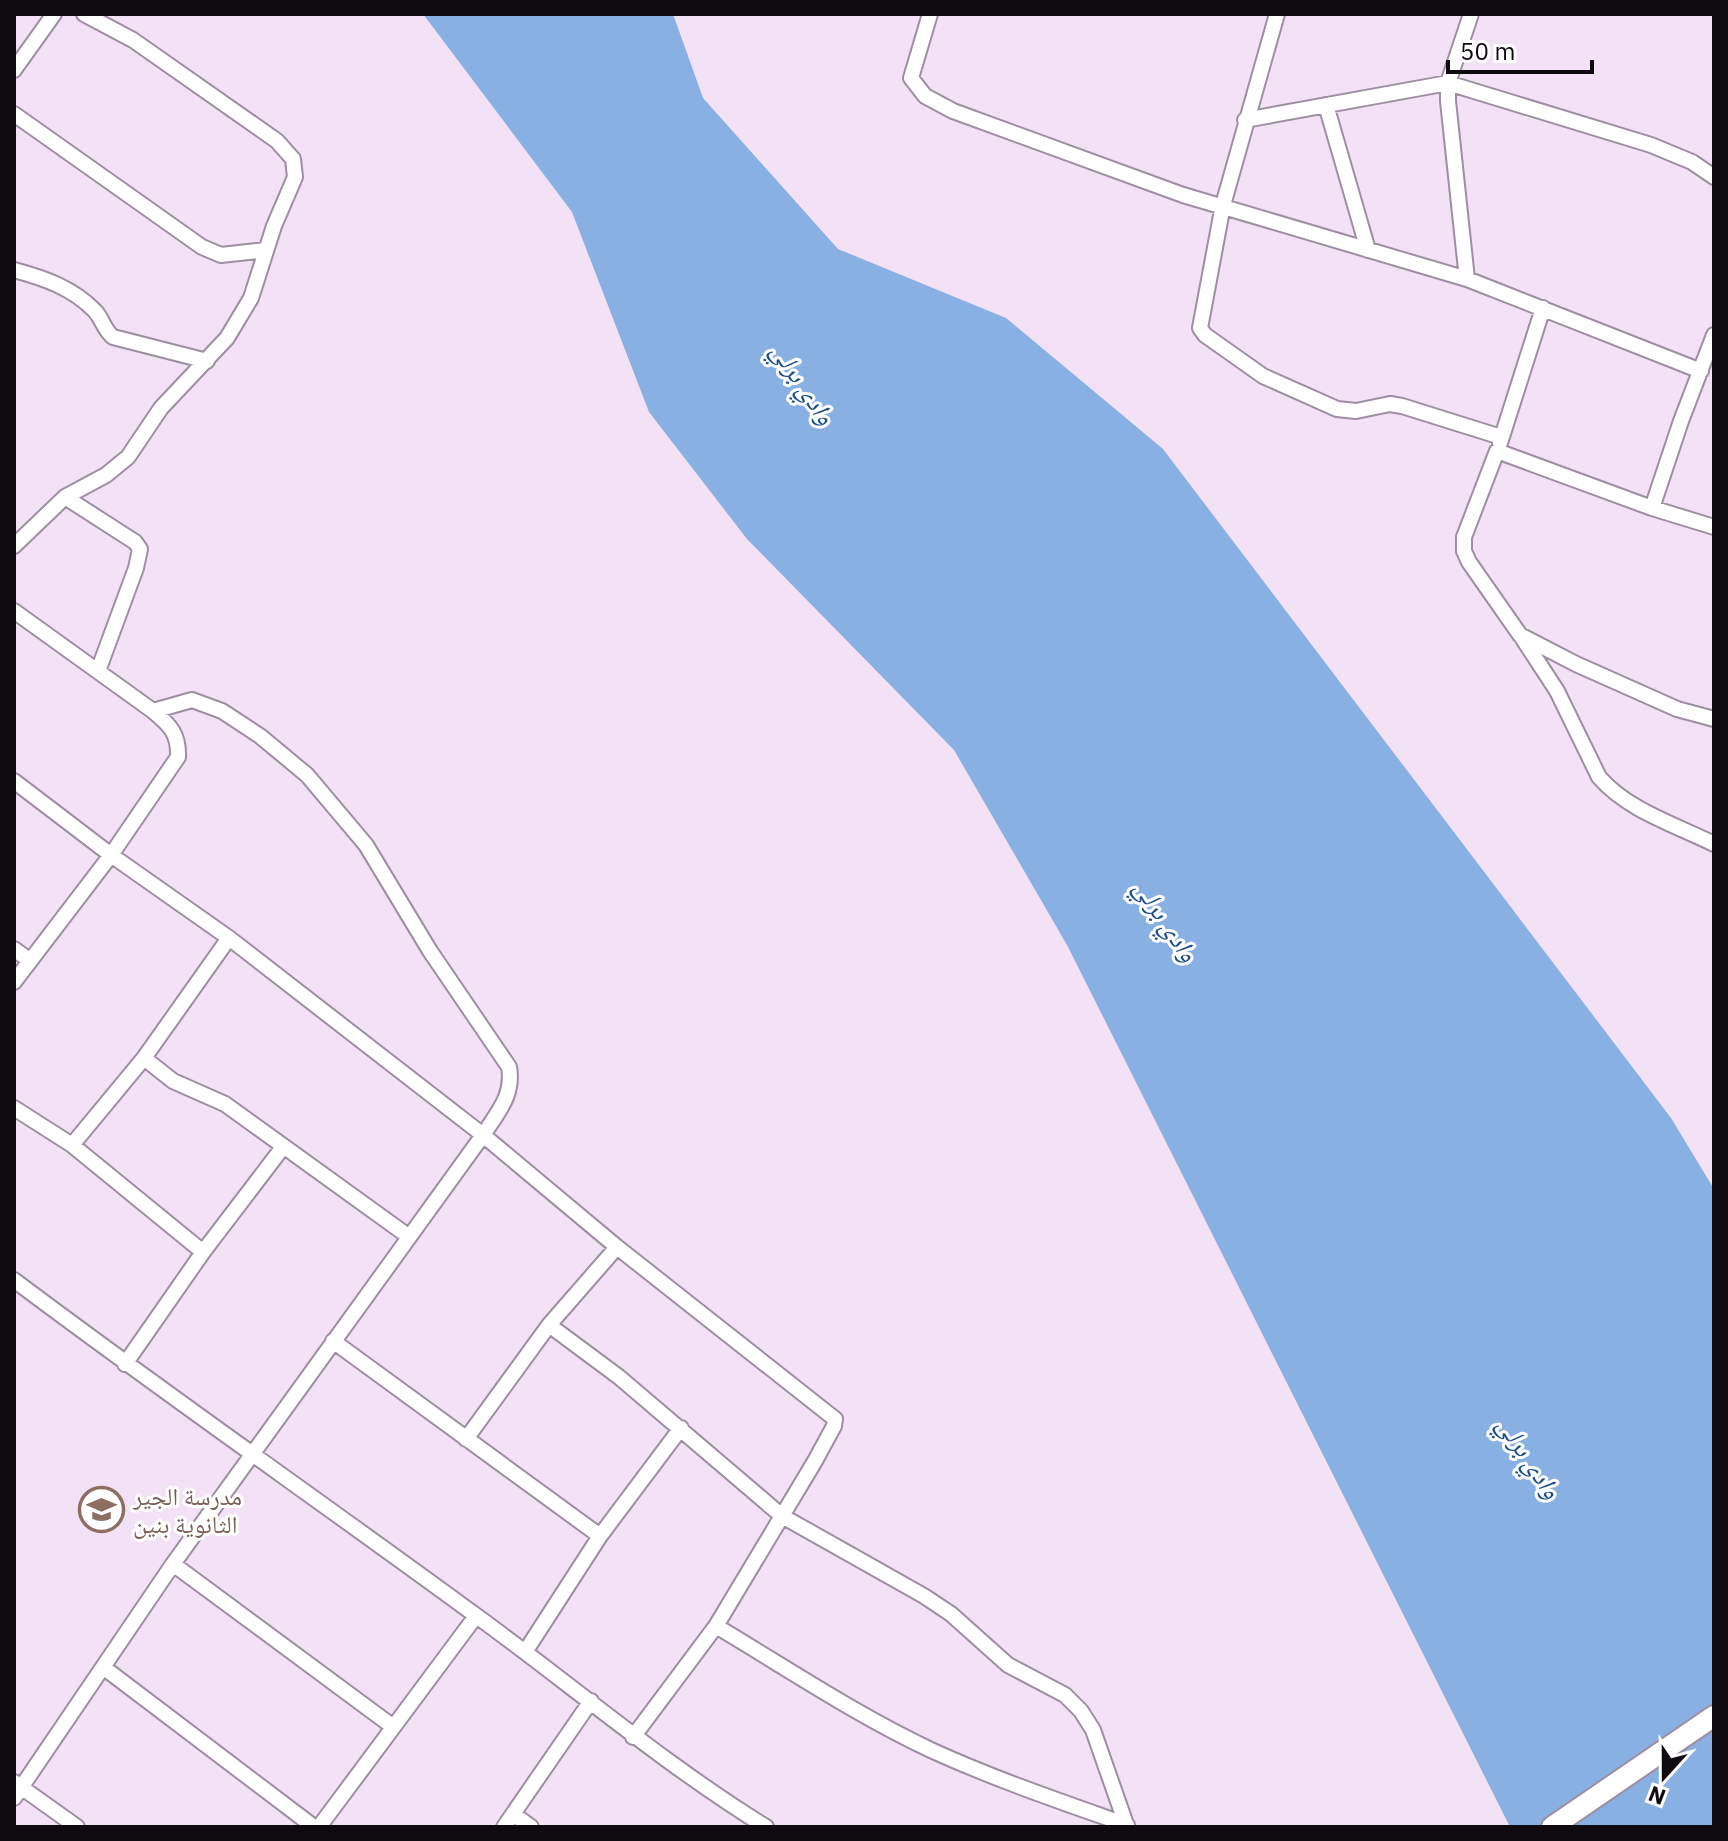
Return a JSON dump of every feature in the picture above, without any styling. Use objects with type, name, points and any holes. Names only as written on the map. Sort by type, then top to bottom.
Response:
[{"type":"street","points":[[14,70],[54,14]]},
{"type":"street","points":[[14,546],[65,497],[106,475],[128,457],[161,408],[227,338],[251,298],[295,177],[293,159],[277,141],[171,65],[84,14]]},
{"type":"street","points":[[930,14],[911,78],[925,96],[953,111],[1183,195],[1467,279],[1701,371]]},
{"type":"street","points":[[1277,14],[1223,205],[1200,328],[1205,335],[1263,376],[1337,409],[1346,412],[1390,404],[1402,406],[1652,508],[1714,527]]},
{"type":"street","points":[[1467,279],[1448,83],[1471,14]]},
{"type":"street","points":[[1245,120],[1448,83],[1651,145],[1692,162],[1714,177]]},
{"type":"street","points":[[1326,105],[1368,250]]},
{"type":"street","points":[[14,114],[202,247],[221,255],[266,250]]},
{"type":"street","points":[[14,270],[37,276],[75,293],[93,309],[113,337],[207,361]]},
{"type":"street","points":[[1543,308],[1499,444],[1464,537],[1464,551],[1557,691],[1599,777],[1639,808],[1714,844]]},
{"type":"street","points":[[1652,508],[1714,335]]},
{"type":"street","points":[[65,497],[135,542],[140,549],[136,568],[98,671]]},
{"type":"street","points":[[14,611],[153,711],[172,727],[179,742],[178,757],[111,855],[14,982]]},
{"type":"street","points":[[1520,635],[1677,709],[1714,719]]},
{"type":"street","points":[[77,1827],[17,1789],[173,1564],[483,1135],[506,1100],[512,1084],[509,1067],[430,951],[366,845],[300,768],[222,711],[192,700],[153,711]]},
{"type":"street","points":[[14,781],[111,855],[229,938],[483,1135],[617,1247],[835,1419],[815,1461],[716,1626],[633,1737]]},
{"type":"street","points":[[72,1145],[144,1058],[229,938]]},
{"type":"street","points":[[14,949],[29,960]]},
{"type":"street","points":[[144,1058],[173,1081],[225,1104],[408,1236]]},
{"type":"street","points":[[14,1108],[72,1145],[203,1252]]},
{"type":"street","points":[[125,1364],[203,1252],[283,1147]]},
{"type":"street","points":[[466,1439],[549,1325],[617,1247]]},
{"type":"street","points":[[14,1280],[125,1364],[525,1652],[681,1772],[766,1827]]},
{"type":"street","points":[[549,1325],[619,1377],[782,1516],[924,1596],[951,1614],[1008,1665],[1065,1695],[1081,1711],[1093,1730],[1127,1826]]},
{"type":"street","points":[[333,1341],[600,1536]]},
{"type":"street","points":[[525,1652],[600,1536],[681,1428]]},
{"type":"street","points":[[173,1564],[392,1726]]},
{"type":"street","points":[[103,1667],[316,1827],[476,1616]]},
{"type":"street","points":[[716,1626],[867,1716],[931,1750],[1005,1782],[1127,1826]]},
{"type":"street","points":[[531,1827],[509,1821],[591,1701]]},
{"type":"street","points":[[1552,1827],[1714,1716]]},
{"type":"water","name":"وادي برلي","points":[[423,14],[673,14],[703,98],[838,249],[1006,318],[1163,449],[1671,1118],[1714,1189],[1714,1827],[1510,1827],[1067,945],[954,750],[747,539],[649,412],[572,212]]},
{"type":"place","name":"مدرسة الجير الثانوية بنين","points":[[102,1510]]}]
